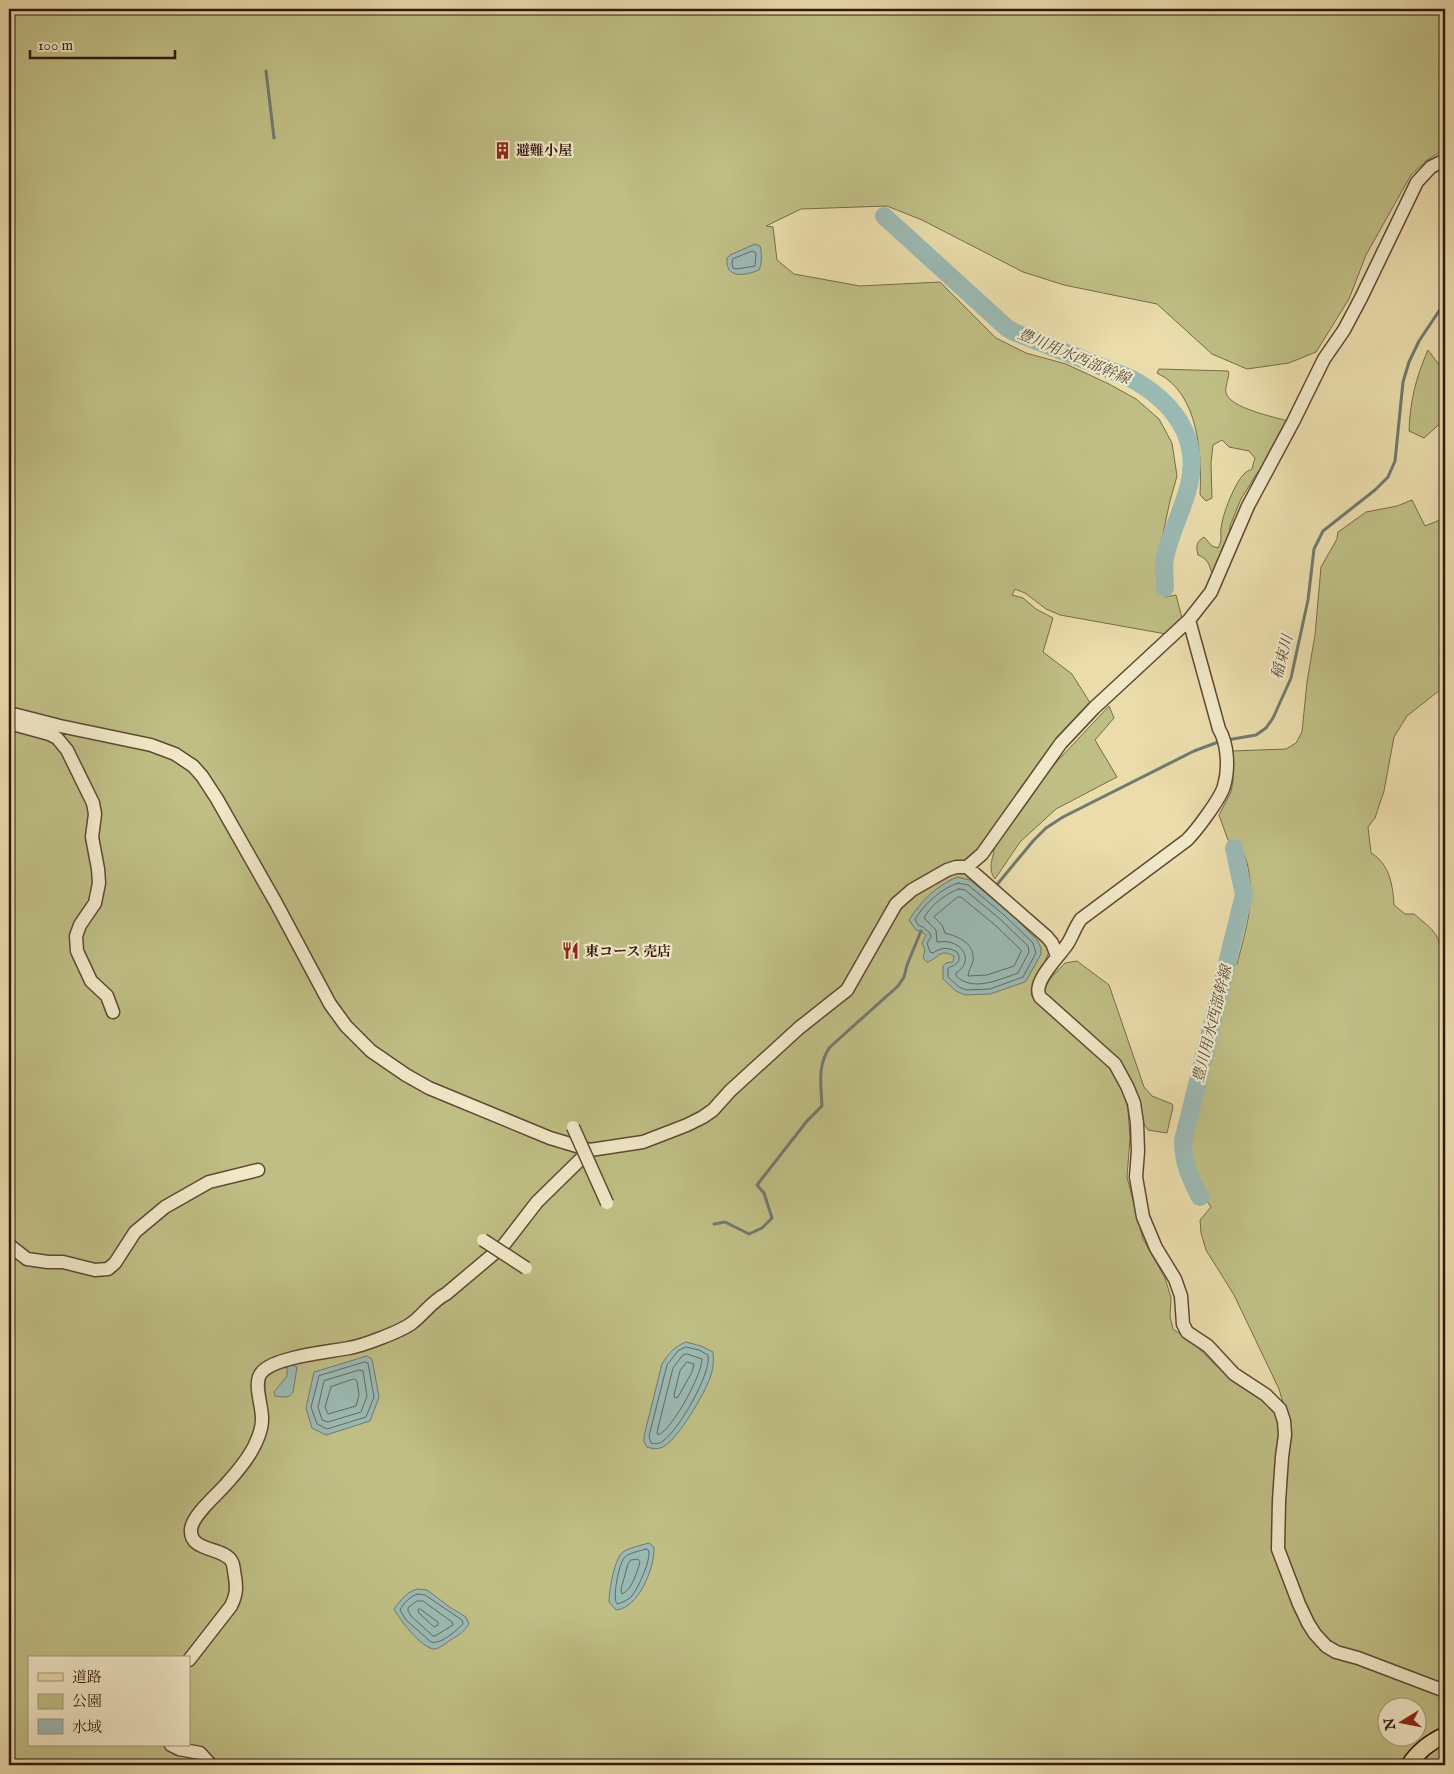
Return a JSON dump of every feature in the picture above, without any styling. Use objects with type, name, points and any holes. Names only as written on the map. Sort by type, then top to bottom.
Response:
[{"type":"main road","points":[[1409,1765],[1422,1749],[1433,1740],[1445,1735]]},
{"type":"street","points":[[967,868],[982,854],[1061,743],[1094,708],[1190,620],[1210,592],[1248,506],[1324,359],[1344,330],[1361,298],[1417,182],[1431,168],[1445,160]]},
{"type":"street","points":[[1190,620],[1224,742],[1226,774],[1224,788],[1197,830],[1187,840],[1076,926],[1067,946],[1057,956],[1040,982],[1038,993],[1040,997],[1115,1064],[1127,1086],[1134,1103],[1137,1123],[1138,1151],[1136,1177],[1142,1217],[1156,1248],[1175,1279],[1181,1296],[1182,1324],[1187,1332],[1208,1346],[1234,1374],[1266,1395],[1280,1409],[1284,1421],[1285,1435],[1279,1501],[1278,1549],[1308,1622],[1315,1634],[1326,1646],[1336,1652],[1358,1658],[1445,1691]]},
{"type":"street","points":[[9,713],[151,745],[175,754],[192,766],[202,776],[217,799],[330,1004],[346,1026],[371,1051],[406,1076],[429,1088],[550,1138],[590,1150],[643,1142],[687,1125],[713,1110],[730,1091],[799,1028],[847,990],[896,904],[912,890],[947,870],[956,867],[967,868],[1047,937],[1052,943],[1057,956]]},
{"type":"street","points":[[9,723],[57,738],[67,750],[93,803],[95,814],[92,837],[99,883],[95,903],[76,936],[77,951],[91,981],[107,996],[113,1012]]},
{"type":"street","points":[[572,1127],[607,1203]]},
{"type":"street","points":[[190,1659],[231,1606],[236,1596],[237,1588],[232,1562],[224,1554],[197,1544],[192,1538],[191,1530],[194,1519],[229,1481],[251,1451],[262,1420],[258,1380],[262,1371],[274,1364],[300,1357],[350,1348],[410,1325],[437,1299],[446,1294],[503,1246],[537,1202],[590,1150]]},
{"type":"street","points":[[9,1245],[28,1259],[63,1262],[95,1270],[108,1268],[115,1264],[135,1232],[165,1207],[209,1182],[258,1170]]},
{"type":"street","points":[[483,1240],[526,1268]]},
{"type":"street","points":[[173,1746],[200,1753],[211,1765]]},
{"type":"green space","points":[[9,9],[1445,9],[1445,149],[1427,160],[1411,175],[1366,255],[1349,299],[1316,352],[1289,363],[1247,369],[1212,354],[1157,304],[1064,285],[1023,272],[922,220],[887,206],[801,209],[766,226],[773,227],[777,260],[794,274],[860,286],[940,282],[996,338],[1026,353],[1066,364],[1136,399],[1159,419],[1172,443],[1177,476],[1159,552],[1157,581],[1161,585],[1165,597],[1176,595],[1182,618],[1166,634],[1060,615],[1046,609],[1025,593],[1015,589],[1012,595],[1023,598],[1036,609],[1053,618],[1043,652],[1072,674],[1092,706],[993,837],[964,862],[1051,947],[1031,994],[1110,1068],[1123,1090],[1128,1109],[1130,1138],[1127,1177],[1143,1239],[1165,1278],[1171,1298],[1170,1317],[1173,1329],[1194,1344],[1230,1379],[1265,1400],[1277,1416],[1280,1426],[1273,1532],[1318,1642],[1445,1694],[1445,1729],[1426,1745],[1426,1696],[1376,1696],[1376,1746],[1425,1746],[1403,1765],[9,1765]]},
{"type":"green space","points":[[1428,350],[1445,373],[1445,419],[1424,438],[1409,431],[1414,389]]},
{"type":"green space","points":[[1159,369],[1228,371],[1226,393],[1235,403],[1253,411],[1288,421],[1265,468],[1257,473],[1241,499],[1230,526],[1229,541],[1218,572],[1212,574],[1208,562],[1198,555],[1197,544],[1204,537],[1212,546],[1218,548],[1221,540],[1222,523],[1230,499],[1241,477],[1252,469],[1255,458],[1249,451],[1229,447],[1222,440],[1213,445],[1211,463],[1212,498],[1206,501],[1200,495],[1198,444],[1190,410],[1182,395],[1171,382],[1157,373]]},
{"type":"green space","points":[[1412,500],[1425,526],[1445,518],[1445,686],[1407,716],[1394,737],[1384,791],[1375,818],[1368,827],[1371,853],[1382,863],[1389,875],[1394,905],[1405,914],[1414,914],[1431,929],[1438,939],[1445,962],[1445,1687],[1334,1648],[1316,1630],[1283,1555],[1286,1413],[1279,1389],[1234,1295],[1206,1250],[1201,1233],[1200,1220],[1211,1207],[1191,1173],[1186,1145],[1186,1134],[1230,962],[1237,964],[1249,914],[1250,877],[1247,863],[1240,849],[1228,840],[1219,815],[1231,792],[1233,781],[1232,751],[1286,749],[1296,743],[1302,732],[1307,682],[1315,635],[1321,567],[1337,539],[1338,532],[1366,512],[1397,506]]},
{"type":"green space","points":[[1109,706],[1114,718],[1095,740],[1117,777],[1056,809],[1020,842],[995,879],[992,875],[991,866],[995,842],[1048,771]]},
{"type":"green space","points":[[1077,961],[1109,985],[1144,1087],[1152,1096],[1172,1104],[1167,1133],[1148,1130],[1141,1119],[1130,1083],[1044,994],[1045,984],[1065,963]]},
{"type":"green space","points":[[1445,1740],[1445,1765],[1415,1765]]},
{"type":"water","points":[[755,244],[760,246],[761,251],[759,270],[748,274],[737,274],[729,270],[727,258],[730,255]]},
{"type":"water","points":[[957,877],[970,880],[1008,911],[1037,940],[1041,948],[1041,954],[1026,981],[990,994],[965,995],[956,991],[943,979],[943,966],[946,963],[953,962],[954,956],[943,953],[927,962],[923,958],[925,950],[922,943],[926,935],[916,930],[909,920],[930,895],[942,885]]},
{"type":"water","points":[[686,1342],[713,1352],[710,1378],[691,1414],[678,1433],[663,1447],[654,1449],[647,1447],[644,1442],[644,1436],[662,1364],[672,1351]]},
{"type":"water","points":[[367,1356],[372,1359],[379,1397],[370,1421],[326,1435],[312,1428],[306,1408],[314,1372]]},
{"type":"water","points":[[292,1365],[297,1367],[293,1392],[287,1397],[275,1396],[274,1392],[287,1376],[287,1367]]},
{"type":"water","points":[[649,1543],[654,1547],[654,1555],[644,1585],[632,1602],[624,1608],[616,1610],[609,1602],[611,1583],[617,1561],[623,1552]]},
{"type":"water","points":[[418,1589],[427,1590],[466,1617],[469,1624],[466,1629],[435,1649],[424,1645],[401,1620],[394,1609],[407,1594]]},
{"type":"waterway","points":[[266,71],[274,138]]},
{"type":"waterway","name":"豊川用水西部幹線","points":[[884,216],[1007,328],[1130,378],[1158,397],[1170,409],[1186,435],[1191,451],[1192,467],[1189,485],[1165,558],[1165,588]]},
{"type":"waterway","name":"稲束川","points":[[1227,740],[1256,735],[1266,728],[1273,718],[1291,678],[1308,600],[1314,549],[1323,531],[1375,490],[1388,477],[1395,461],[1403,382],[1409,362],[1419,341],[1445,302]]},
{"type":"waterway","name":"稲束川","points":[[995,887],[1033,841],[1046,828],[1063,817],[1194,751],[1221,741]]},
{"type":"waterway","name":"豊川用水西部幹線","points":[[1200,1197],[1188,1170],[1184,1156],[1183,1141],[1244,895],[1234,848]]},
{"type":"waterway","points":[[714,1224],[725,1222],[749,1234],[762,1228],[772,1218],[764,1193],[757,1185],[807,1121],[822,1106],[821,1068],[830,1047],[898,986],[904,977],[921,931]]},
{"type":"place","name":"避難小屋","points":[[502,150]]},
{"type":"place","name":"東コース 売店","points":[[571,951]]}]
